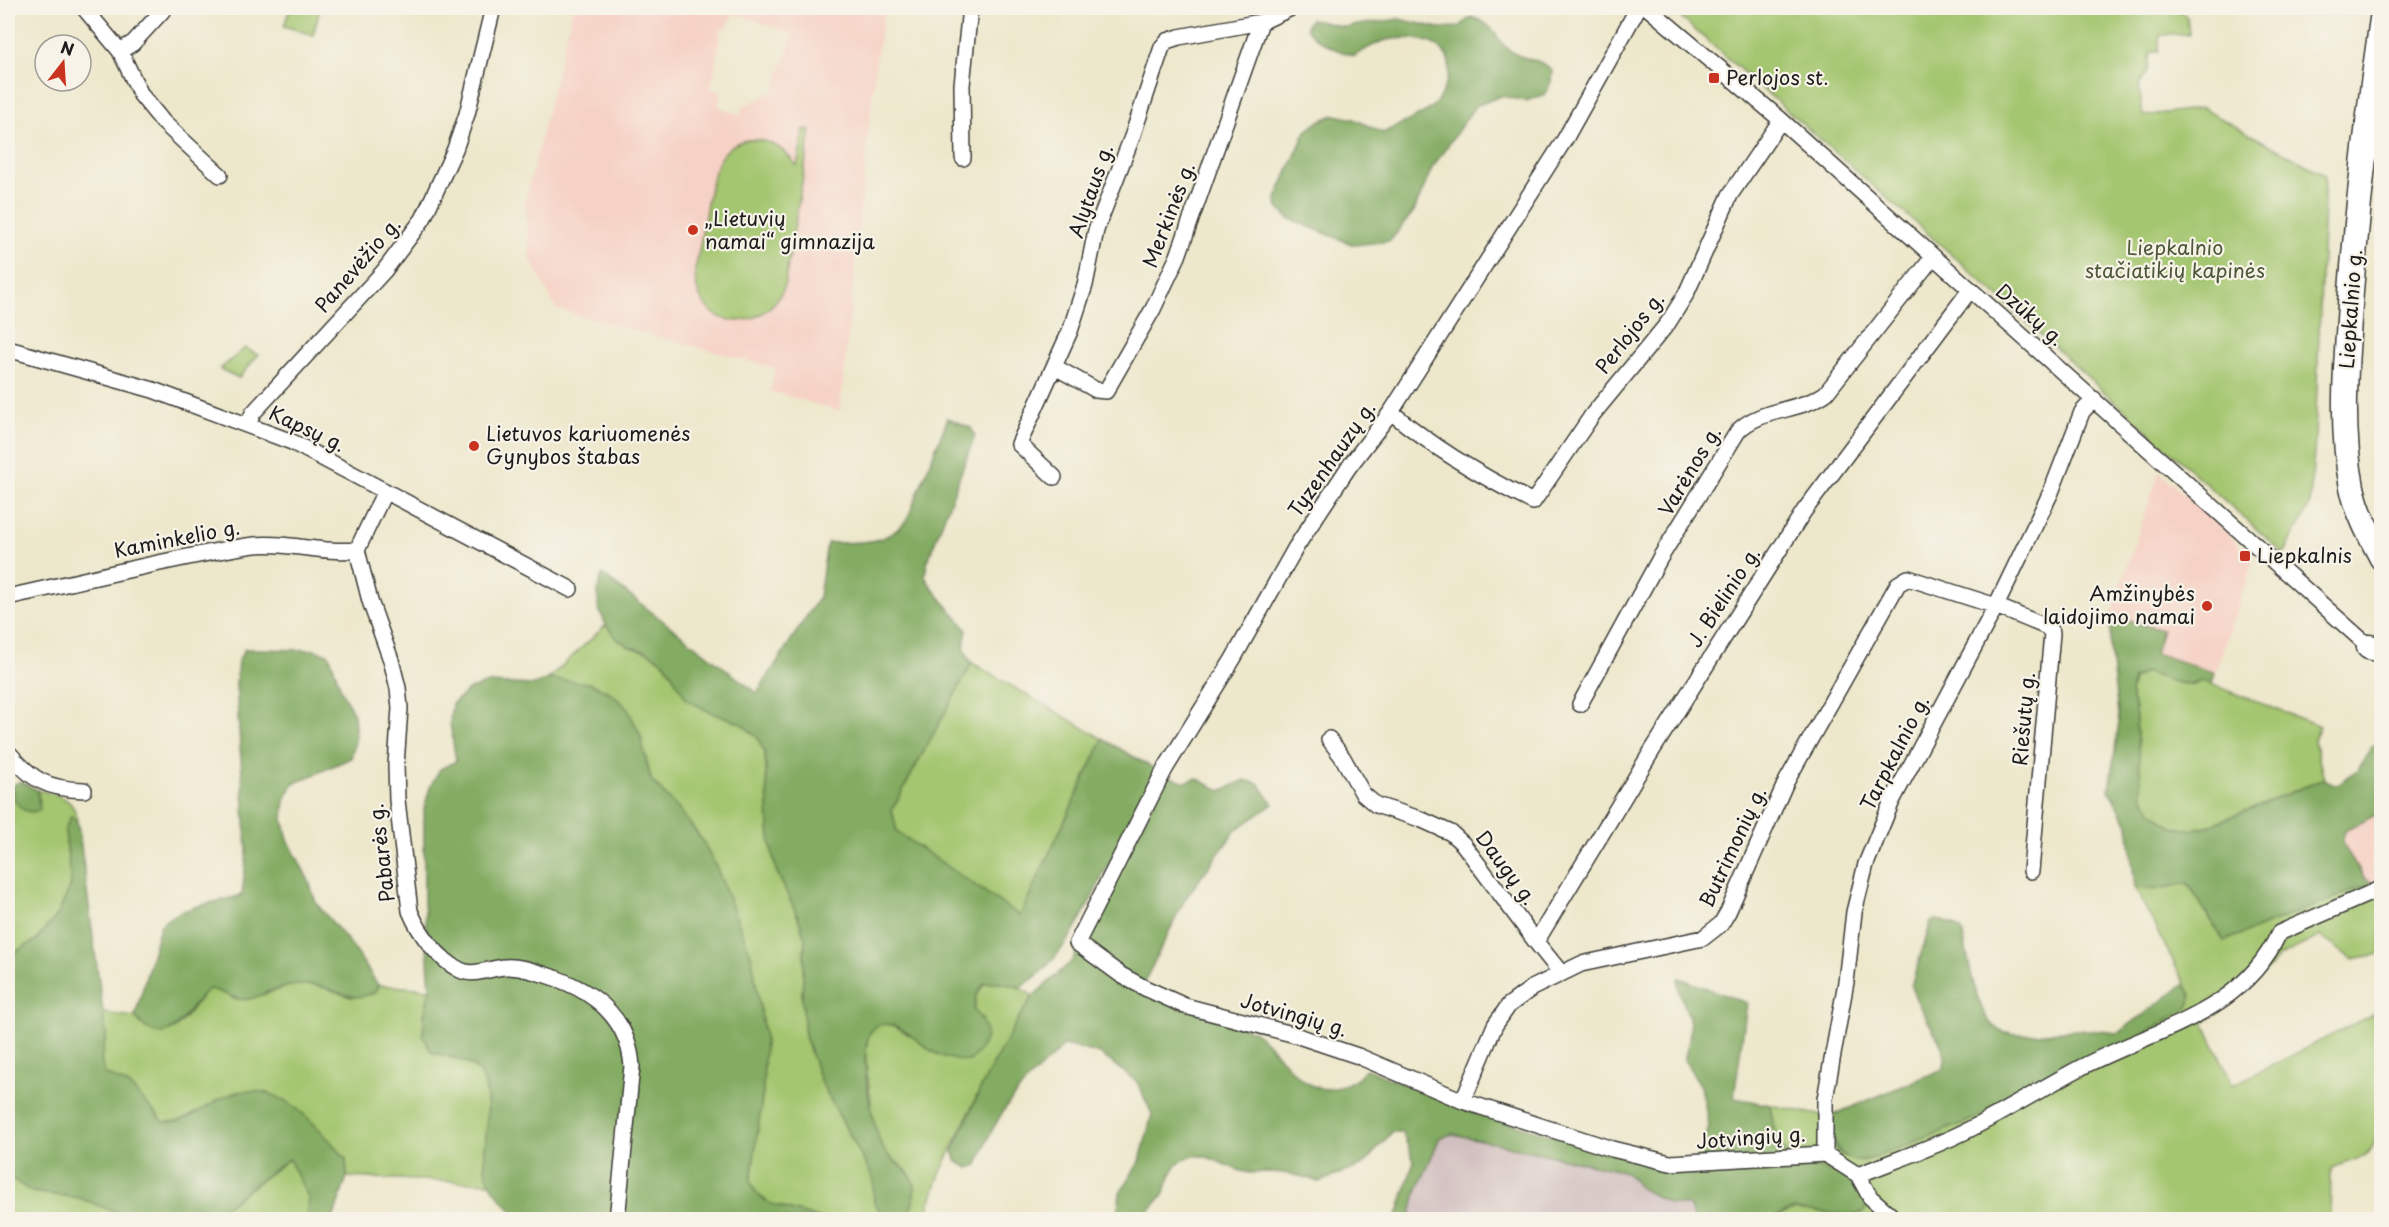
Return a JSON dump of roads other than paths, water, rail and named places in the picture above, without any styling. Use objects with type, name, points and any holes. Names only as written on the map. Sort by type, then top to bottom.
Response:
[{"type":"main road","name":"Liepkalnio g.","points":[[2381,20],[2354,250],[2344,408],[2346,454],[2352,489],[2357,506],[2382,558]]},
{"type":"street","points":[[84,8],[120,51],[141,95],[163,122],[220,175]]},
{"type":"street","points":[[120,51],[133,43],[165,8]]},
{"type":"street","name":"Panevėžio g.","points":[[248,425],[253,413],[262,402],[384,271],[423,219],[455,148],[467,114],[493,8]]},
{"type":"street","points":[[963,158],[962,85],[970,8]]},
{"type":"street","points":[[1262,22],[1291,8]]},
{"type":"street","name":"Tyzenhauzų g.","points":[[1077,943],[1165,769],[1233,658],[1296,547],[1348,468],[1391,412],[1565,139],[1638,8]]},
{"type":"street","name":"Dzūkų g.","points":[[1648,8],[1781,120],[2377,651]]},
{"type":"street","name":"Alytaus g.","points":[[1054,477],[1019,444],[1070,331],[1085,285],[1096,230],[1132,137],[1162,47],[1167,41],[1179,37],[1262,22]]},
{"type":"street","name":"Merkinės g.","points":[[1055,367],[1096,390],[1106,391],[1153,309],[1178,256],[1262,22]]},
{"type":"street","name":"Perlojos g.","points":[[1391,412],[1440,450],[1488,480],[1533,502],[1593,414],[1668,323],[1686,294],[1730,195],[1781,120]]},
{"type":"street","name":"Varėnos g.","points":[[1580,704],[1660,558],[1738,431],[1750,422],[1826,393],[1933,257]]},
{"type":"street","name":"J. Bielinio g.","points":[[1536,942],[1656,745],[1804,512],[1970,290]]},
{"type":"street","name":"Kapsų g.","points":[[8,349],[153,390],[292,442],[570,589]]},
{"type":"street","name":"Tarpkalnio g.","points":[[1825,1154],[1826,1099],[1846,982],[1854,912],[1866,864],[1892,801],[1996,606],[2051,492],[2082,412],[2094,399]]},
{"type":"street","points":[[357,550],[385,491]]},
{"type":"street","name":"Kaminkelio g.","points":[[8,597],[143,565],[248,546],[271,544],[340,552],[357,550]]},
{"type":"street","name":"Pabarės g.","points":[[357,550],[370,602],[391,660],[398,688],[400,708],[396,765],[397,800],[404,874],[412,916],[435,951],[459,969],[470,973],[506,967],[530,970],[556,978],[584,991],[603,1005],[622,1027],[630,1048],[632,1066],[616,1220]]},
{"type":"street","name":"Butrimonių g.","points":[[1463,1101],[1495,1025],[1509,1005],[1532,988],[1581,964],[1703,938],[1721,924],[1786,782],[1898,584],[1908,578],[1996,606]]},
{"type":"street","name":"Riešutų g.","points":[[1996,606],[2047,627],[2053,638],[2031,871]]},
{"type":"street","name":"Daugų g.","points":[[1329,739],[1343,758],[1363,794],[1376,805],[1451,832],[1463,844],[1561,973]]},
{"type":"street","points":[[8,752],[33,779],[69,789],[84,790]]},
{"type":"street","points":[[1896,1220],[1870,1197],[1858,1175],[1970,1130],[2082,1066],[2194,1017],[2245,982],[2271,950],[2279,933],[2382,888]]},
{"type":"street","name":"Jotvingių g.","points":[[1077,943],[1121,975],[1174,1001],[1292,1034],[1358,1056],[1463,1101],[1612,1149],[1670,1163],[1825,1154],[1858,1175]]},
{"type":"place","name":"Perlojos st.","points":[[1714,78]]},
{"type":"place","name":"„Lietuvių namai“ gimnazija","points":[[693,230]]},
{"type":"place","name":"Lietuvos kariuomenės Gynybos štabas","points":[[474,446]]},
{"type":"place","name":"Liepkalnis","points":[[2245,556]]},
{"type":"place","name":"Amžinybės laidojimo namai","points":[[2207,606]]},
{"type":"park label","name":"Liepkalnio stačiatikių kapinės","points":[[2175,260]]}]
